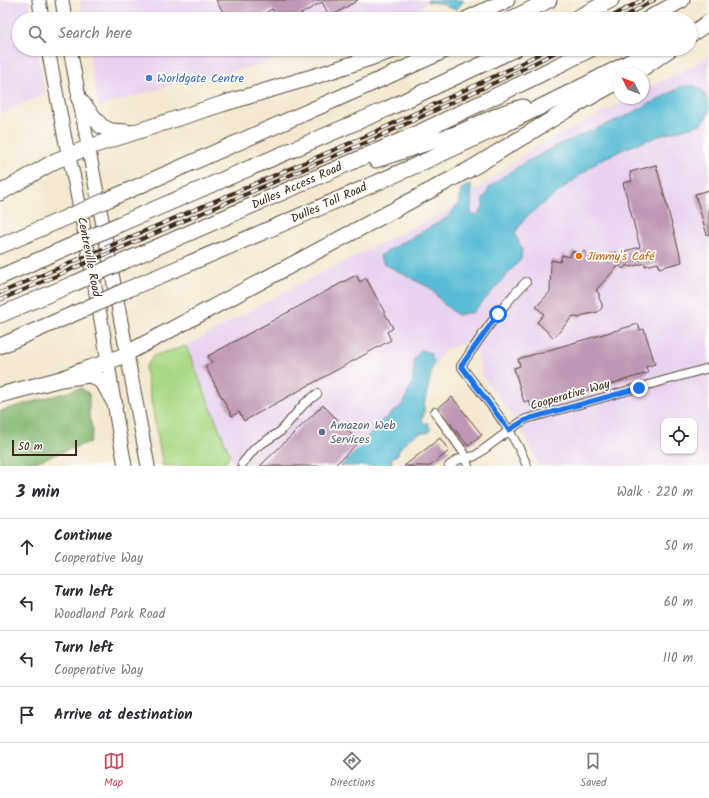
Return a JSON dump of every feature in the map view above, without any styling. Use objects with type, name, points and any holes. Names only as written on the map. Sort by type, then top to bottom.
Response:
[{"type":"highway","points":[[482,12],[507,0]]},
{"type":"highway","points":[[525,12],[549,0]]},
{"type":"highway","points":[[588,12],[611,0]]},
{"type":"highway","points":[[661,12],[682,0]]},
{"type":"highway","points":[[697,26],[709,20]]},
{"type":"highway","points":[[697,29],[709,20]]},
{"type":"highway","points":[[0,193],[68,154],[89,146],[324,74],[377,56]]},
{"type":"highway","points":[[0,246],[433,56]]},
{"type":"highway","points":[[0,277],[387,109],[500,56]]},
{"type":"highway","name":"Dulles Access Road","points":[[0,315],[445,120],[577,56]]},
{"type":"highway","name":"Dulles Toll Road","points":[[0,346],[433,158],[577,89],[641,56]]},
{"type":"highway","points":[[643,68],[660,56]]},
{"type":"highway","points":[[61,379],[108,362],[127,353],[472,168],[613,83]]},
{"type":"highway","points":[[268,198],[325,180],[369,162],[458,133],[503,113],[577,89]]},
{"type":"highway","points":[[79,100],[95,120],[105,129],[114,132],[136,132]]},
{"type":"highway","points":[[0,395],[61,379],[86,375],[100,380],[104,384],[115,404]]},
{"type":"main road","points":[[38,0],[41,12]]},
{"type":"main road","points":[[62,0],[64,12]]},
{"type":"main road","name":"Centreville Road","points":[[49,56],[64,139],[75,183],[103,332],[125,466]]},
{"type":"main road","name":"Centreville Road","points":[[71,56],[148,466]]},
{"type":"street","points":[[526,282],[498,314],[461,366],[509,430],[527,466]]},
{"type":"street","name":"Cooperative Way","points":[[449,466],[457,460],[467,462],[509,430],[531,418],[709,368]]},
{"type":"street","points":[[242,464],[255,448],[281,431],[304,404],[318,394]]},
{"type":"street","points":[[435,412],[464,453],[467,462]]},
{"type":"shaded area","points":[[0,0],[28,0],[30,12],[12,12],[12,56],[38,56],[45,93],[0,114]]},
{"type":"shaded area","points":[[80,0],[428,0],[419,12],[82,12]]},
{"type":"shaded area","name":"Worldgate Centre","points":[[89,56],[294,56],[175,84],[99,107]]},
{"type":"shaded area","points":[[709,56],[709,466],[539,466],[518,423],[482,375],[478,354],[463,344],[445,349],[438,360],[437,367],[420,368],[414,420],[367,466],[235,466],[186,346],[295,286],[450,209],[532,149],[618,104],[649,104],[649,88]]},
{"type":"green space","points":[[186,346],[230,455],[223,466],[163,466],[145,368],[153,356]]},
{"type":"green space","points":[[81,388],[89,394],[89,416],[93,431],[90,442],[24,466],[0,466],[0,411]]},
{"type":"water","points":[[464,0],[457,9],[449,8],[445,4],[429,2],[427,1]]},
{"type":"water","points":[[683,86],[695,86],[702,90],[708,101],[709,113],[701,124],[662,135],[629,147],[600,160],[526,217],[515,233],[522,250],[521,259],[473,312],[457,315],[444,304],[430,288],[384,264],[380,256],[448,217],[459,203],[461,189],[471,184],[471,214],[478,215],[483,207],[483,199],[490,187],[501,178],[526,162],[558,145],[626,116]]},
{"type":"water","points":[[421,350],[431,353],[431,358],[434,360],[422,420],[425,424],[428,423],[430,428],[429,432],[419,433],[409,439],[400,448],[398,454],[391,459],[393,466],[341,466],[365,443],[365,439],[374,431],[375,426],[401,406],[413,382],[414,359]]},
{"type":"building","points":[[216,0],[358,0],[338,12],[327,12],[322,2],[304,12],[274,12],[272,9],[267,12],[223,12]]},
{"type":"building","points":[[656,165],[682,262],[659,268],[658,263],[645,266],[645,263],[630,267],[627,265],[623,269],[619,265],[596,290],[599,293],[602,308],[598,312],[584,315],[579,318],[573,316],[554,338],[537,322],[544,314],[536,307],[550,292],[551,260],[560,262],[562,255],[570,257],[572,251],[581,254],[584,251],[593,259],[596,255],[602,261],[611,253],[615,252],[621,255],[629,250],[640,247],[623,183],[632,181],[630,172]]},
{"type":"building","points":[[709,190],[709,234],[707,235],[695,194]]},
{"type":"building","points":[[356,275],[360,282],[366,278],[393,328],[387,332],[391,340],[244,421],[239,412],[232,416],[205,366],[212,363],[208,356]]},
{"type":"building","points":[[638,324],[640,330],[644,329],[655,364],[646,367],[648,373],[531,407],[529,400],[524,402],[514,368],[520,366],[518,359]]},
{"type":"building","points":[[452,397],[482,435],[468,446],[438,408]]},
{"type":"building","name":"Amazon Web Services","points":[[323,405],[359,442],[334,466],[260,466]]},
{"type":"building","points":[[440,438],[449,451],[430,466],[404,466]]},
{"type":"railway","points":[[620,12],[642,0]]},
{"type":"railway","points":[[633,12],[654,0]]},
{"type":"railway","points":[[0,293],[364,137],[535,56]]},
{"type":"railway","points":[[0,300],[367,142],[548,56]]},
{"type":"place","name":"Worldgate Centre","points":[[149,78]]},
{"type":"place","name":"Jimmy's Café","points":[[579,256]]},
{"type":"place","name":"Amazon Web Services","points":[[322,432]]},
{"type":"route","points":[[498,314],[461,366],[509,430],[526,419],[639,388]]}]
